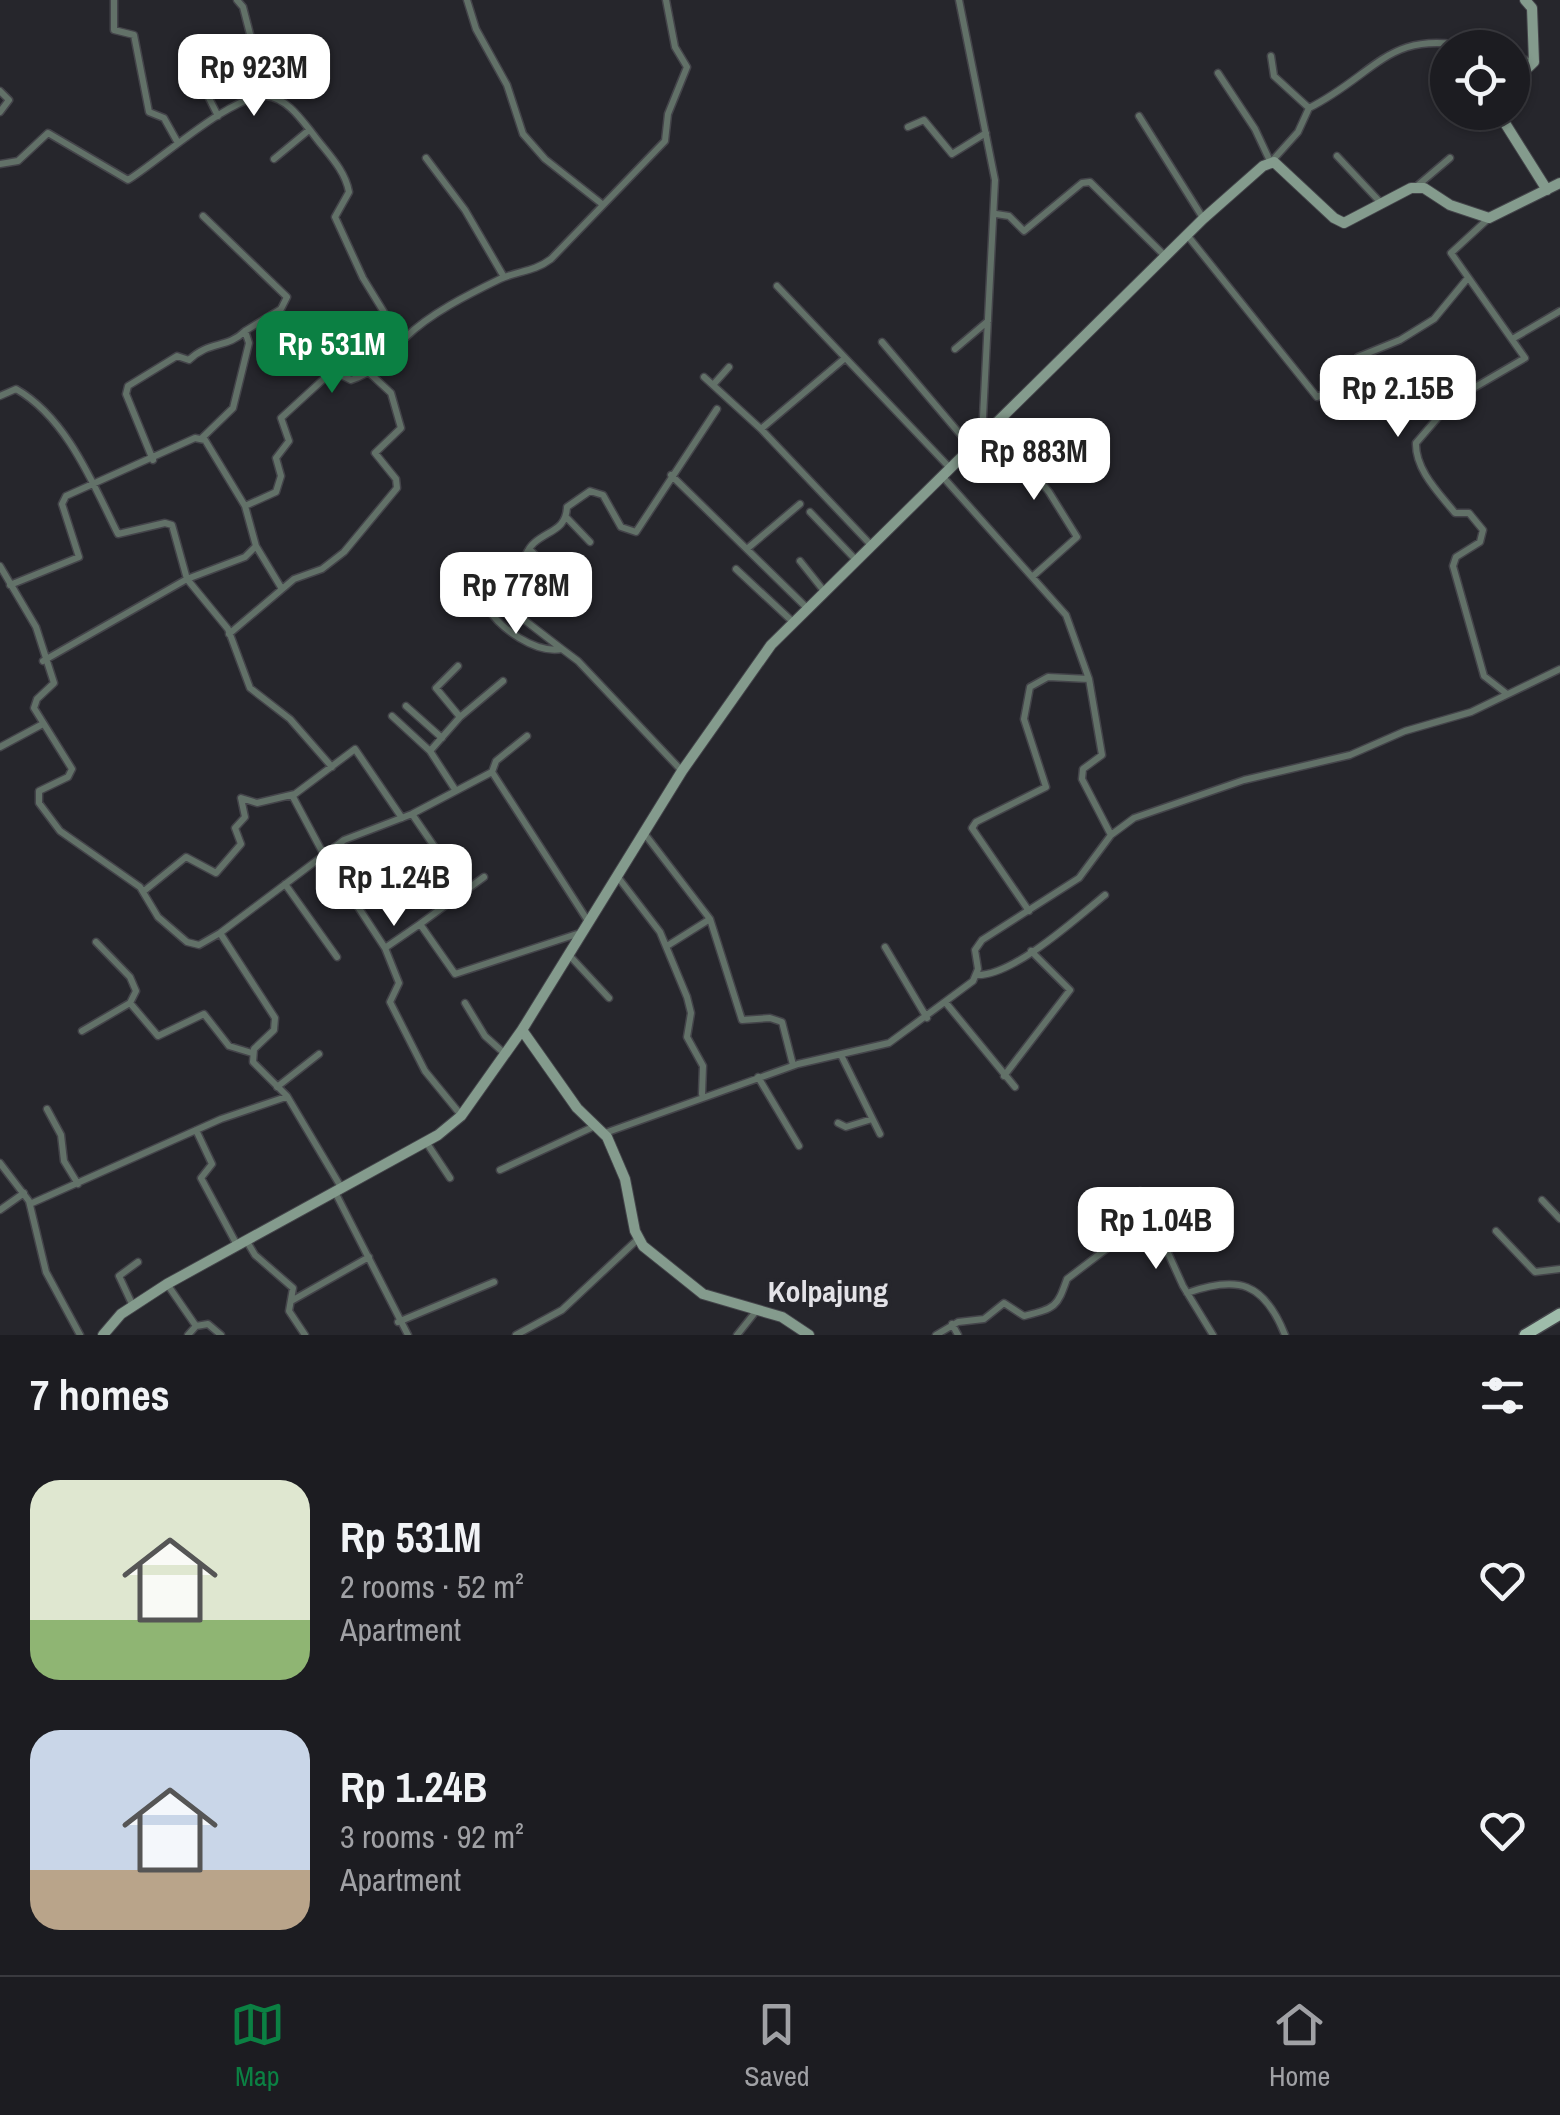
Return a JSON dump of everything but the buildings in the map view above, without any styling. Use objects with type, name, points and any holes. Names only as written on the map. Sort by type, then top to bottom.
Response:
[{"type":"main road","points":[[1525,1335],[1560,1314]]},
{"type":"street","points":[[114,0],[114,30],[134,35],[149,112],[164,118],[178,143]]},
{"type":"street","points":[[236,0],[249,26],[266,96],[295,111],[347,182],[348,196],[336,208],[335,216],[363,278],[401,340]]},
{"type":"street","points":[[466,0],[506,85],[523,134],[546,159],[602,204]]},
{"type":"street","points":[[332,371],[347,380],[368,373],[396,351],[401,340],[504,277],[528,273],[551,260],[665,141],[668,114],[686,67],[674,47],[666,0]]},
{"type":"street","points":[[959,0],[986,133],[996,214],[982,438]]},
{"type":"street","points":[[1528,4],[1534,41],[1534,62],[1530,66]]},
{"type":"street","points":[[103,1335],[133,1306],[168,1284],[426,1141],[461,1116],[522,1030],[742,680],[793,622],[871,545],[948,478],[972,448],[1203,219],[1274,163],[1298,132],[1310,107],[1386,53],[1430,43]]},
{"type":"street","points":[[187,54],[218,116]]},
{"type":"street","points":[[1271,56],[1274,76],[1310,107]]},
{"type":"street","points":[[1530,61],[1534,62]]},
{"type":"street","points":[[1218,74],[1274,163],[1338,221],[1350,222],[1416,187],[1450,158]]},
{"type":"street","points":[[0,91],[9,100],[0,112]]},
{"type":"street","points":[[0,163],[18,162],[48,133],[128,180],[218,116],[266,96]]},
{"type":"street","points":[[1139,116],[1203,219]]},
{"type":"street","points":[[908,127],[924,120],[952,154],[986,133]]},
{"type":"street","points":[[274,158],[309,130]]},
{"type":"street","points":[[1509,130],[1547,190]]},
{"type":"street","points":[[1337,156],[1382,204]]},
{"type":"street","points":[[426,158],[465,210],[504,277]]},
{"type":"street","points":[[996,214],[1009,216],[1024,232],[1082,184],[1090,182],[1166,256]]},
{"type":"street","points":[[1507,694],[1484,676],[1454,566],[1456,557],[1480,542],[1483,530],[1469,513],[1455,514],[1445,497],[1431,487],[1415,446],[1453,400],[1525,358],[1514,338],[1466,279],[1451,249],[1488,218],[1560,183]]},
{"type":"street","points":[[1416,187],[1488,218]]},
{"type":"street","points":[[152,460],[126,394],[128,386],[176,356],[189,360],[204,346],[231,343],[284,305],[287,298],[203,216]]},
{"type":"street","points":[[1187,235],[1317,397],[1362,378],[1358,357],[1378,345],[1400,340],[1434,318],[1466,279]]},
{"type":"street","points":[[777,286],[1066,615],[1090,678],[1102,756],[1083,770],[1082,779],[1111,835]]},
{"type":"street","points":[[1514,338],[1560,311]]},
{"type":"street","points":[[954,348],[989,320]]},
{"type":"street","points":[[10,586],[78,557],[62,504],[70,492],[202,438],[231,412],[249,343],[246,332]]},
{"type":"street","points":[[230,634],[282,589],[322,569],[344,552],[397,488],[398,482],[375,452],[402,424],[394,397],[336,342]]},
{"type":"street","points":[[882,342],[972,448]]},
{"type":"street","points":[[244,506],[276,492],[281,476],[276,458],[289,441],[281,418],[350,355]]},
{"type":"street","points":[[761,429],[844,359]]},
{"type":"street","points":[[712,385],[729,367]]},
{"type":"street","points":[[704,378],[761,429],[871,545]]},
{"type":"street","points":[[0,396],[10,388],[30,398],[93,480],[118,534],[165,522],[172,525],[187,579],[230,634],[250,688],[290,720],[332,767]]},
{"type":"street","points":[[562,649],[540,650],[491,614],[487,608],[492,595],[504,580],[520,574],[529,550],[567,518],[568,507],[595,491],[602,495],[620,528],[633,534],[717,408]]},
{"type":"street","points":[[995,426],[1049,492],[1076,537],[1032,577]]},
{"type":"street","points":[[202,438],[244,506],[256,546],[282,589]]},
{"type":"street","points":[[671,475],[807,608]]},
{"type":"street","points":[[748,548],[800,504]]},
{"type":"street","points":[[810,512],[856,560]]},
{"type":"street","points":[[567,518],[590,542]]},
{"type":"street","points":[[43,661],[187,579],[246,557],[256,546]]},
{"type":"street","points":[[529,550],[562,581]]},
{"type":"street","points":[[800,561],[824,591]]},
{"type":"street","points":[[0,566],[36,627],[43,661],[54,683],[34,703],[40,725],[72,769],[68,776],[39,791],[36,798],[52,823],[144,892],[154,912],[187,942],[199,944],[220,933],[344,840],[412,814],[492,772],[496,761],[527,736]]},
{"type":"street","points":[[736,569],[793,622]]},
{"type":"street","points":[[492,595],[562,649],[682,772]]},
{"type":"street","points":[[458,666],[436,688],[460,716]]},
{"type":"street","points":[[976,975],[978,945],[1080,878],[1111,835],[1145,814],[1244,780],[1350,755],[1404,731],[1471,712],[1560,669]]},
{"type":"street","points":[[1030,911],[972,828],[1046,787],[1024,719],[1030,687],[1044,678],[1090,678]]},
{"type":"street","points":[[430,751],[460,716],[503,681]]},
{"type":"street","points":[[406,706],[442,738]]},
{"type":"street","points":[[392,716],[430,751],[456,791]]},
{"type":"street","points":[[0,747],[40,725]]},
{"type":"street","points":[[144,892],[186,857],[216,873],[241,844],[235,828],[244,817],[241,798],[257,803],[292,795],[357,750],[402,818]]},
{"type":"street","points":[[492,772],[584,927]]},
{"type":"street","points":[[292,795],[324,856],[385,948],[399,983],[390,1002],[427,1073],[461,1116]]},
{"type":"street","points":[[412,814],[434,846]]},
{"type":"street","points":[[644,833],[672,864],[710,918],[742,1020],[775,1018],[782,1022],[793,1065]]},
{"type":"street","points":[[616,875],[667,946],[691,1008],[687,1037],[703,1066],[702,1094]]},
{"type":"street","points":[[385,948],[484,877]]},
{"type":"street","points":[[285,884],[338,957]]},
{"type":"street","points":[[500,1170],[599,1130],[640,1124],[702,1094],[793,1065],[889,1042],[927,1018],[976,975],[987,975],[1031,951],[1106,896]]},
{"type":"street","points":[[667,946],[710,918]]},
{"type":"street","points":[[420,924],[455,974],[584,927]]},
{"type":"street","points":[[220,933],[275,1018],[274,1030],[252,1053]]},
{"type":"street","points":[[82,1031],[130,1003],[136,991],[130,977],[96,942]]},
{"type":"street","points":[[885,947],[927,1018]]},
{"type":"street","points":[[1004,1076],[1070,990],[1031,951]]},
{"type":"street","points":[[569,954],[609,998]]},
{"type":"street","points":[[130,1003],[158,1036],[204,1014],[229,1046],[252,1053]]},
{"type":"street","points":[[465,1003],[485,1036],[505,1054]]},
{"type":"street","points":[[946,1003],[1014,1088]]},
{"type":"street","points":[[522,1030],[599,1130],[629,1192],[638,1239],[704,1294],[782,1316],[809,1335]]},
{"type":"street","points":[[252,1053],[256,1067],[282,1091],[338,1190],[398,1322],[408,1335]]},
{"type":"street","points":[[1,1207],[78,1184],[282,1091],[319,1054]]},
{"type":"street","points":[[842,1055],[880,1134]]},
{"type":"street","points":[[758,1077],[799,1146]]},
{"type":"street","points":[[47,1110],[57,1124],[64,1161],[78,1184]]},
{"type":"street","points":[[838,1122],[846,1127],[872,1118]]},
{"type":"street","points":[[196,1130],[212,1164],[201,1178],[242,1243],[293,1288],[289,1311],[305,1335]]},
{"type":"street","points":[[426,1141],[450,1178]]},
{"type":"street","points":[[0,1163],[27,1198],[46,1272],[80,1335]]},
{"type":"street","points":[[1140,1191],[1187,1293],[1213,1335]]},
{"type":"street","points":[[1542,1200],[1560,1219]]},
{"type":"street","points":[[936,1335],[952,1324],[984,1318],[1004,1303],[1024,1316],[1052,1306],[1064,1296],[1067,1278],[1151,1215]]},
{"type":"street","points":[[1496,1231],[1539,1274],[1560,1269]]},
{"type":"street","points":[[516,1335],[530,1332],[562,1310],[638,1239]]},
{"type":"street","points":[[293,1300],[369,1257]]},
{"type":"street","points":[[133,1306],[119,1276],[138,1262]]},
{"type":"street","points":[[1187,1293],[1224,1280],[1244,1285],[1271,1308],[1285,1335]]},
{"type":"street","points":[[398,1322],[494,1282]]},
{"type":"street","points":[[168,1284],[196,1326]]},
{"type":"street","points":[[737,1335],[757,1310]]},
{"type":"street","points":[[188,1335],[196,1326],[211,1324],[220,1335]]},
{"type":"street","points":[[952,1324],[958,1335]]},
{"type":"district","name":"Kolpajung","points":[[828,1292]]}]
